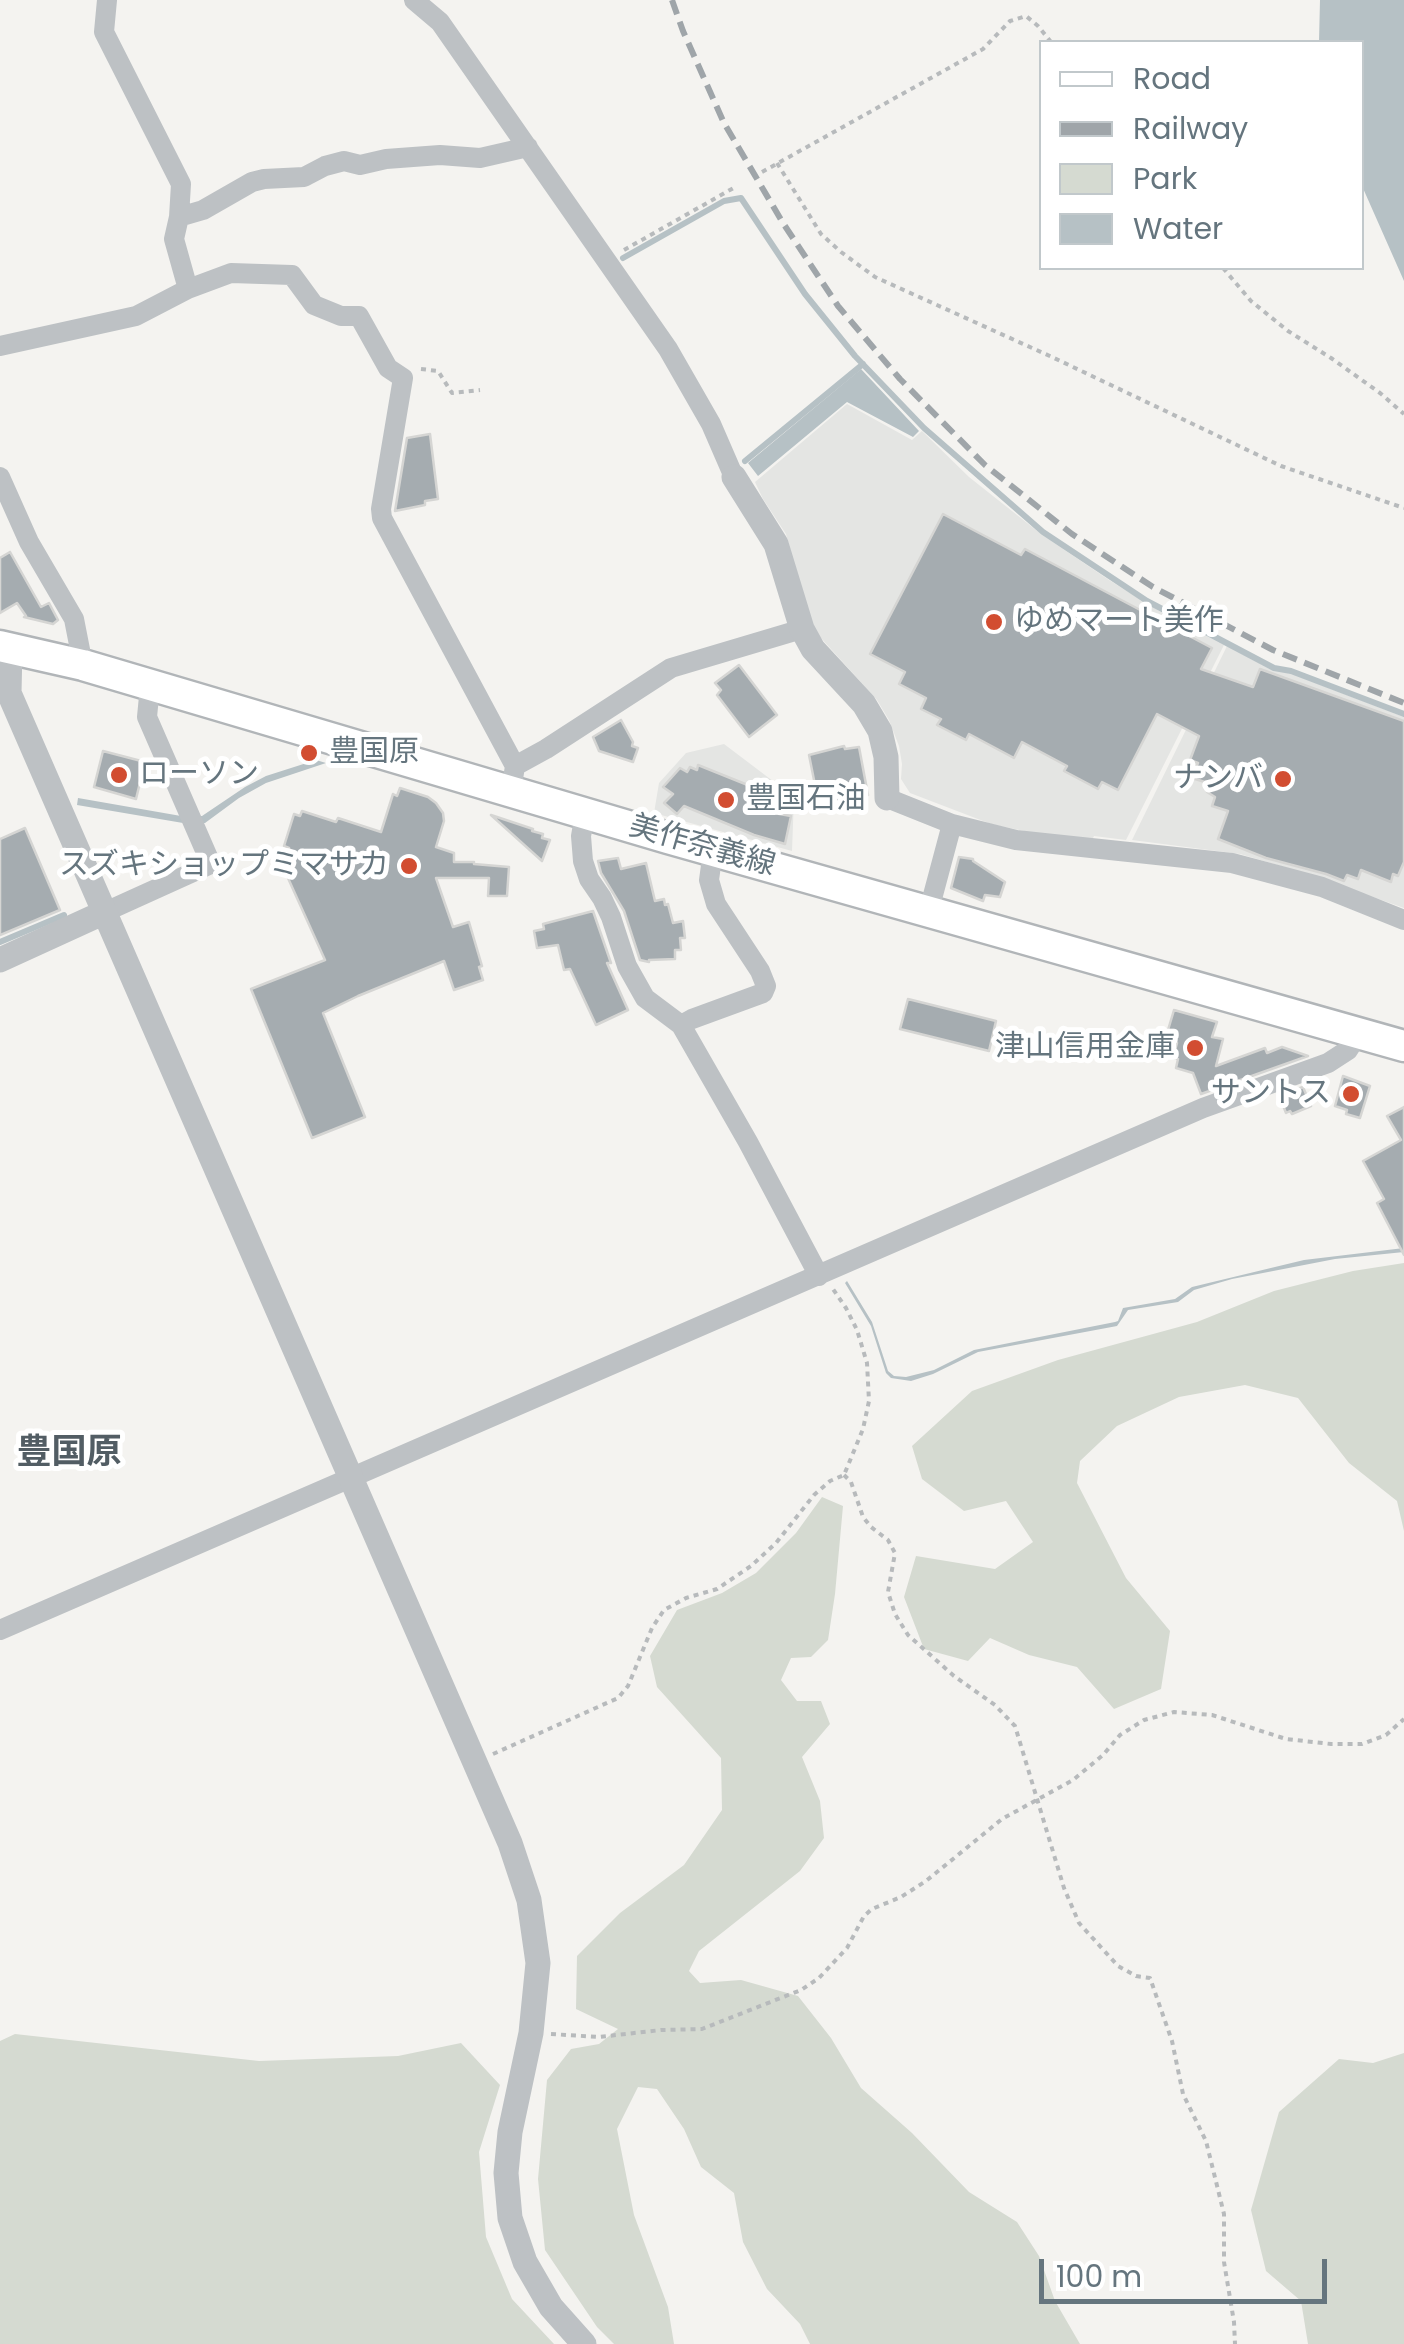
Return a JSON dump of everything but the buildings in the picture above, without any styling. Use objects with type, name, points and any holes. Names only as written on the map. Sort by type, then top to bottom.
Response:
[{"type":"main road","name":"美作奈義線","points":[[5,647],[513,779],[585,814],[1404,1046]]},
{"type":"street","points":[[107,0],[104,32],[182,184],[174,239],[188,289]]},
{"type":"street","points":[[414,0],[440,22],[607,259],[685,379],[711,424],[734,477],[776,544],[802,629],[813,649],[864,704],[880,731],[886,757],[887,798],[952,824],[1016,840],[1232,862],[1322,888],[1404,920]]},
{"type":"street","points":[[179,217],[203,210],[252,182],[304,177],[344,161],[360,165],[440,156],[480,158],[528,147]]},
{"type":"street","points":[[0,346],[136,316],[188,289],[231,273],[292,274],[314,305],[341,316],[359,316],[388,368],[404,378],[382,518],[513,779],[546,749],[671,668],[802,629]]},
{"type":"street","points":[[0,477],[30,542],[74,618],[82,666]]},
{"type":"street","points":[[5,647],[9,693],[510,1842],[530,1900],[538,1962],[531,2033],[510,2132],[506,2173],[510,2218],[525,2262],[550,2307],[584,2344]]},
{"type":"street","points":[[0,960],[211,864],[148,717],[150,686]]},
{"type":"street","points":[[585,814],[581,836],[583,861],[611,918],[627,966],[645,998],[681,1025],[819,1276]]},
{"type":"street","points":[[929,910],[952,824]]},
{"type":"street","points":[[681,1025],[763,994],[766,986],[716,904],[709,880],[714,851]]},
{"type":"street","points":[[0,1630],[1203,1108],[1328,1063],[1348,1050],[1359,1033]]},
{"type":"path","points":[[762,172],[982,49],[1010,21],[1026,16],[1049,40]]},
{"type":"path","points":[[777,163],[821,234],[876,277],[1280,466],[1404,508]]},
{"type":"path","points":[[607,259],[737,186]]},
{"type":"path","points":[[1225,270],[1251,300],[1288,331],[1332,358],[1404,414]]},
{"type":"path","points":[[404,378],[430,369],[438,371],[452,393],[480,390]]},
{"type":"path","points":[[484,1758],[618,1698],[628,1686],[664,1610],[686,1598],[717,1589],[750,1566],[776,1542],[814,1495],[844,1475],[863,1428],[868,1400],[866,1364],[846,1308],[819,1276]]},
{"type":"path","points":[[844,1475],[851,1482],[870,1527],[888,1540],[896,1553],[888,1592],[908,1635],[954,1676],[995,1705],[1015,1726],[1078,1922],[1118,1966],[1136,1976],[1150,1978],[1172,2041],[1183,2094],[1206,2141],[1224,2214],[1224,2262],[1235,2344]]},
{"type":"path","points":[[531,2033],[599,2037],[702,2029],[801,1990],[819,1978],[847,1948],[872,1909],[902,1897],[1002,1819],[1074,1780],[1120,1735],[1144,1720],[1174,1712],[1212,1715],[1286,1739],[1362,1744],[1386,1735],[1404,1719]]},
{"type":"shaded area","name":"ゆめマート美作","points":[[847,404],[912,440],[922,431],[969,477],[1041,534],[1169,617],[1224,645],[1126,840],[1038,834],[991,824],[910,793],[901,779],[899,746],[889,720],[877,700],[811,627],[786,534],[755,482]]},
{"type":"shaded area","name":"ナンバ","points":[[1227,646],[1268,668],[1404,717],[1404,908],[1240,854],[1132,840]]},
{"type":"shaded area","points":[[724,744],[794,797],[792,851],[654,813],[659,783],[686,753]]},
{"type":"green space","points":[[1404,1263],[1404,1531],[1397,1501],[1349,1463],[1298,1398],[1245,1385],[1179,1397],[1117,1426],[1080,1461],[1077,1483],[1126,1578],[1170,1631],[1161,1689],[1114,1709],[1077,1667],[1029,1655],[990,1638],[968,1661],[924,1649],[904,1597],[916,1556],[995,1569],[1033,1542],[1006,1501],[964,1511],[922,1479],[912,1446],[972,1391],[1058,1360],[1197,1322],[1274,1291]]},
{"type":"green space","points":[[822,1497],[843,1506],[828,1640],[811,1657],[791,1658],[781,1680],[797,1701],[821,1701],[830,1724],[802,1757],[820,1801],[824,1838],[800,1871],[699,1951],[689,1971],[700,1983],[741,1980],[798,1996],[831,2038],[861,2088],[969,2192],[1017,2222],[1039,2256],[1055,2301],[1080,2344],[810,2344],[800,2324],[767,2289],[743,2242],[734,2193],[701,2167],[684,2129],[657,2089],[638,2087],[617,2129],[634,2215],[668,2307],[674,2344],[614,2344],[597,2327],[545,2250],[538,2179],[547,2080],[571,2049],[599,2044],[618,2029],[576,2009],[577,1956],[620,1913],[684,1865],[722,1810],[721,1758],[657,1687],[650,1656],[677,1610],[722,1593],[756,1573],[796,1533]]},
{"type":"green space","points":[[15,2034],[259,2061],[398,2056],[461,2043],[500,2085],[479,2152],[486,2237],[512,2299],[554,2344],[0,2344],[0,2041]]},
{"type":"green space","points":[[1404,2053],[1404,2344],[1308,2344],[1301,2301],[1266,2271],[1251,2210],[1279,2112],[1339,2059],[1373,2063]]},
{"type":"water","points":[[1320,0],[1404,0],[1404,281],[1364,191],[1364,40],[1319,40]]},
{"type":"water","points":[[861,369],[919,431],[913,437],[847,402],[758,476],[748,463]]},
{"type":"water","points":[[316,760],[326,763],[266,783],[205,823],[183,823],[77,805],[78,798],[181,816],[202,816],[266,776]]},
{"type":"water","points":[[1404,1248],[1404,1252],[1335,1259],[1232,1279],[1194,1290],[1178,1302],[1128,1310],[1117,1326],[978,1352],[911,1381],[891,1378],[886,1373],[871,1326],[845,1283],[872,1322],[888,1371],[906,1377],[934,1370],[974,1350],[1115,1322],[1123,1308],[1175,1299],[1192,1287],[1304,1260]]},
{"type":"waterway","points":[[623,258],[724,201],[741,198],[805,294],[855,356],[924,428],[1043,532],[1147,601],[1274,668],[1404,714]]},
{"type":"waterway","points":[[745,461],[863,364]]},
{"type":"waterway","points":[[0,942],[64,915]]},
{"type":"railway","points":[[672,0],[724,123],[838,306],[900,379],[985,465],[1072,534],[1153,587],[1273,650],[1404,703]]},
{"type":"place","name":"ゆめマート美作","points":[[994,622]]},
{"type":"place","name":"豊国原","points":[[309,753]]},
{"type":"place","name":"ローソン","points":[[119,775]]},
{"type":"place","name":"ナンバ","points":[[1283,779]]},
{"type":"place","name":"豊国石油","points":[[726,800]]},
{"type":"place","name":"スズキショップミマサカ","points":[[409,866]]},
{"type":"place","name":"津山信用金庫","points":[[1195,1048]]},
{"type":"place","name":"サントス","points":[[1351,1094]]},
{"type":"district","name":"豊国原","points":[[69,1454]]}]
